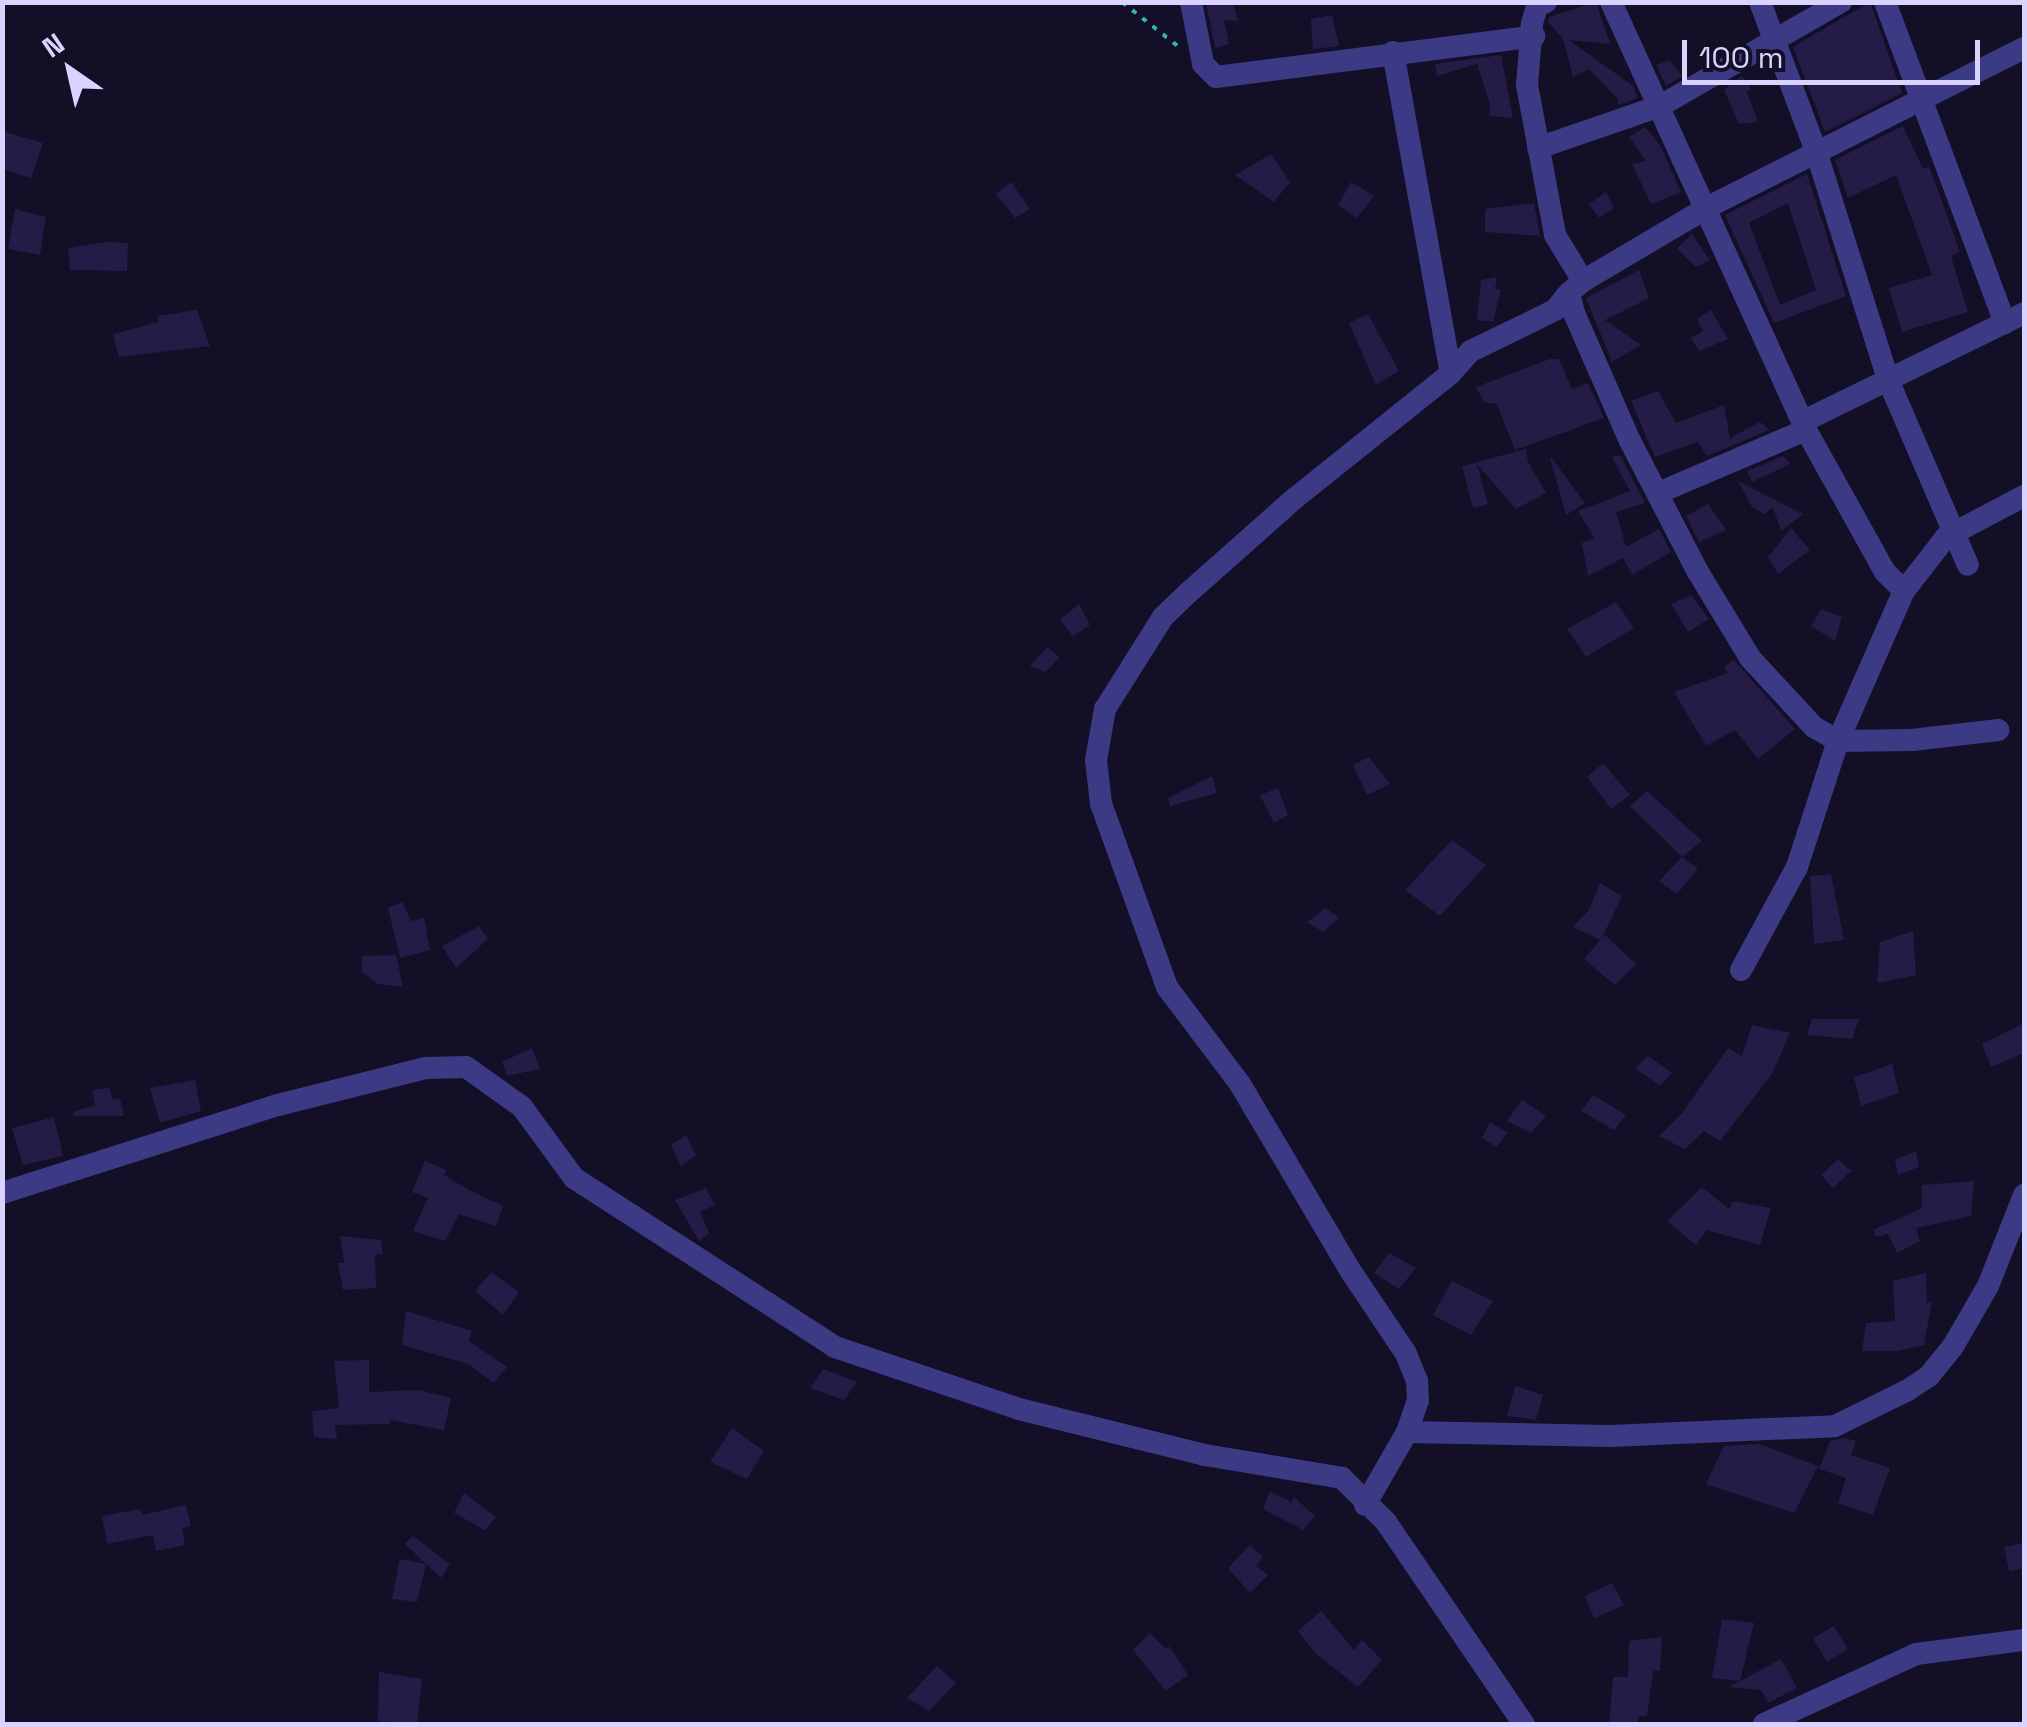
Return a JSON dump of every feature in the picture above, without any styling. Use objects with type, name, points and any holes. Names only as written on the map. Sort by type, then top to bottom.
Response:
[{"type":"street","points":[[1191,2],[1203,64],[1216,77],[1534,36]]},
{"type":"street","points":[[1546,2],[1537,6],[1527,86],[1556,235],[1630,441],[1698,572],[1750,658],[1814,727],[1838,741],[1912,740],[1998,730]]},
{"type":"street","points":[[1611,2],[1708,207],[1768,353],[1806,430],[1885,572],[1904,592]]},
{"type":"street","points":[[1760,2],[1816,151],[1889,382],[1968,565]]},
{"type":"street","points":[[1538,148],[1660,106],[1841,2]]},
{"type":"street","points":[[1806,430],[1806,420],[2018,321],[1885,2]]},
{"type":"street","points":[[1365,1505],[1406,1432],[1418,1400],[1405,1352],[1350,1270],[1240,1084],[1167,987],[1100,804],[1096,760],[1105,710],[1163,617],[1294,499],[1451,373],[1471,351],[1556,310],[1576,287],[1708,207],[2024,48]]},
{"type":"street","points":[[1393,52],[1451,373]]},
{"type":"street","points":[[1658,494],[1806,430]]},
{"type":"street","points":[[1740,970],[1797,868],[1838,741],[1904,592],[1927,557],[1954,532],[2024,496]]},
{"type":"street","points":[[2,1193],[278,1105],[425,1068],[466,1067],[522,1107],[574,1178],[836,1347],[1018,1410],[1204,1454],[1342,1478],[1386,1522],[1524,1724]]},
{"type":"street","points":[[1406,1432],[1610,1436],[1836,1426],[1908,1390],[1928,1376],[1952,1348],[1988,1286],[2024,1195]]},
{"type":"street","points":[[1764,1724],[1916,1654],[2024,1640]]},
{"type":"path","points":[[1122,2],[1203,64]]},
{"type":"building","points":[[1206,2],[1233,2],[1238,21],[1224,20],[1229,44],[1215,48]]},
{"type":"building","points":[[1596,2],[1610,44],[1569,40],[1633,86],[1638,98],[1618,105],[1618,99],[1589,69],[1573,77],[1563,39],[1548,22],[1549,17]]},
{"type":"building","points":[[1870,2],[1902,93],[1825,132],[1793,47]]},
{"type":"building","points":[[1332,15],[1339,46],[1313,49],[1311,19]]},
{"type":"building","points":[[1501,55],[1513,118],[1489,116],[1490,104],[1477,64],[1437,76],[1435,64]]},
{"type":"building","points":[[1670,60],[1682,76],[1666,86],[1656,65]]},
{"type":"building","points":[[1742,76],[1751,89],[1747,92],[1758,122],[1739,124],[1724,90]]},
{"type":"building","points":[[1903,126],[1923,169],[1929,166],[1960,252],[1951,256],[1968,312],[1902,332],[1889,288],[1932,275],[1896,175],[1848,198],[1835,160]]},
{"type":"building","points":[[1645,127],[1660,145],[1681,192],[1651,204],[1632,164],[1646,161],[1629,137]]},
{"type":"building","points":[[2,131],[43,143],[31,178],[2,169]]},
{"type":"building","points":[[1271,154],[1290,182],[1274,202],[1235,175]]},
{"type":"building","points":[[1807,174],[1846,296],[1774,323],[1725,215]],"holes":[[[1788,203],[1816,290],[1780,305],[1749,223]]]},
{"type":"building","points":[[1011,182],[1030,209],[1015,218],[996,194]]},
{"type":"building","points":[[1351,182],[1374,196],[1357,218],[1338,205]]},
{"type":"building","points":[[1606,192],[1614,208],[1599,218],[1589,204]]},
{"type":"building","points":[[1534,203],[1540,236],[1485,232],[1485,209]]},
{"type":"building","points":[[15,209],[46,217],[40,255],[8,249]]},
{"type":"building","points":[[1692,234],[1710,260],[1696,267],[1677,249]]},
{"type":"building","points":[[128,243],[127,271],[70,270],[68,248]]},
{"type":"building","points":[[1639,270],[1649,298],[1605,320],[1641,345],[1612,362],[1586,298]]},
{"type":"building","points":[[1497,277],[1495,289],[1501,290],[1493,322],[1477,320],[1481,280]]},
{"type":"building","points":[[197,310],[210,346],[119,357],[113,334],[159,322],[157,316]]},
{"type":"building","points":[[1711,310],[1728,339],[1699,351],[1691,338],[1703,331],[1697,319]]},
{"type":"building","points":[[1368,314],[1399,371],[1376,385],[1349,323]]},
{"type":"building","points":[[1559,359],[1572,389],[1588,383],[1604,418],[1515,450],[1497,404],[1484,402],[1476,387]]},
{"type":"building","points":[[1658,391],[1676,423],[1724,405],[1730,438],[1760,422],[1769,430],[1707,456],[1698,442],[1655,457],[1631,401]]},
{"type":"building","points":[[1526,449],[1528,462],[1546,493],[1516,509],[1477,464],[1488,504],[1473,508],[1462,466]]},
{"type":"building","points":[[1620,455],[1645,503],[1616,512],[1626,547],[1659,529],[1671,552],[1632,575],[1623,558],[1588,576],[1582,543],[1594,538],[1578,511],[1630,491],[1612,457]]},
{"type":"building","points":[[1783,456],[1790,464],[1752,482],[1747,471]]},
{"type":"building","points":[[1550,458],[1585,503],[1566,515]]},
{"type":"building","points":[[1738,481],[1803,514],[1781,531],[1773,507],[1764,514],[1752,507]]},
{"type":"building","points":[[1708,504],[1726,530],[1699,542],[1686,516]]},
{"type":"building","points":[[1791,528],[1810,550],[1778,574],[1768,557]]},
{"type":"building","points":[[1691,595],[1709,619],[1688,632],[1671,604]]},
{"type":"building","points":[[1616,602],[1634,628],[1586,657],[1567,629]]},
{"type":"building","points":[[1079,604],[1090,625],[1073,636],[1060,620]]},
{"type":"building","points":[[1821,609],[1842,617],[1835,641],[1811,626]]},
{"type":"building","points":[[1047,647],[1060,658],[1045,672],[1030,666]]},
{"type":"building","points":[[1734,660],[1795,729],[1758,759],[1735,730],[1706,746],[1674,692],[1728,673],[1724,667]]},
{"type":"building","points":[[1369,757],[1390,784],[1367,795],[1353,765]]},
{"type":"building","points":[[1603,763],[1630,795],[1611,809],[1587,777]]},
{"type":"building","points":[[1212,776],[1217,793],[1170,806],[1168,798]]},
{"type":"building","points":[[1278,788],[1288,815],[1274,823],[1260,795]]},
{"type":"building","points":[[1647,791],[1702,841],[1682,857],[1630,806]]},
{"type":"building","points":[[1452,840],[1486,865],[1440,916],[1405,890]]},
{"type":"building","points":[[1682,857],[1698,869],[1677,894],[1659,881]]},
{"type":"building","points":[[1831,874],[1844,940],[1814,944],[1810,876]]},
{"type":"building","points":[[1600,883],[1622,896],[1602,938],[1605,935],[1636,964],[1615,985],[1584,959],[1600,940],[1573,927],[1589,910]]},
{"type":"building","points":[[402,902],[411,921],[424,918],[430,950],[400,958],[388,908]]},
{"type":"building","points":[[1326,908],[1339,918],[1323,932],[1307,922]]},
{"type":"building","points":[[479,926],[488,939],[456,968],[442,946]]},
{"type":"building","points":[[1913,931],[1916,975],[1877,983],[1880,942]]},
{"type":"building","points":[[396,955],[403,987],[378,984],[362,972],[362,956]]},
{"type":"building","points":[[1812,1019],[1859,1019],[1852,1039],[1807,1035]]},
{"type":"building","points":[[2024,1023],[2024,1053],[1991,1067],[1982,1044]]},
{"type":"building","points":[[1752,1025],[1790,1033],[1772,1074],[1720,1141],[1704,1131],[1685,1149],[1659,1136],[1682,1113],[1728,1048],[1742,1056]]},
{"type":"building","points":[[532,1048],[540,1069],[507,1076],[502,1062]]},
{"type":"building","points":[[1648,1056],[1672,1073],[1660,1086],[1635,1068]]},
{"type":"building","points":[[1892,1064],[1899,1093],[1861,1106],[1854,1077]]},
{"type":"building","points":[[195,1080],[201,1111],[160,1123],[150,1088]]},
{"type":"building","points":[[109,1088],[113,1100],[120,1098],[124,1116],[74,1116],[73,1112],[95,1105],[92,1090]]},
{"type":"building","points":[[1593,1095],[1626,1115],[1614,1130],[1581,1111]]},
{"type":"building","points":[[1522,1100],[1546,1116],[1531,1133],[1507,1121]]},
{"type":"building","points":[[54,1117],[63,1156],[23,1165],[12,1128]]},
{"type":"building","points":[[1490,1122],[1508,1133],[1496,1147],[1482,1138]]},
{"type":"building","points":[[686,1135],[696,1155],[681,1166],[671,1145]]},
{"type":"building","points":[[1916,1151],[1919,1167],[1898,1175],[1895,1160]]},
{"type":"building","points":[[1838,1159],[1851,1171],[1833,1188],[1821,1175]]},
{"type":"building","points":[[425,1161],[446,1170],[444,1175],[469,1190],[503,1206],[496,1226],[459,1214],[445,1241],[413,1231],[428,1198],[412,1192]]},
{"type":"building","points":[[1974,1181],[1971,1216],[1916,1228],[1920,1241],[1897,1253],[1888,1234],[1876,1237],[1873,1230],[1922,1208],[1922,1185]]},
{"type":"building","points":[[1702,1187],[1729,1209],[1733,1201],[1771,1208],[1760,1245],[1707,1230],[1696,1245],[1667,1221]]},
{"type":"building","points":[[706,1188],[715,1205],[700,1212],[709,1233],[699,1241],[675,1200]]},
{"type":"building","points":[[340,1236],[381,1240],[383,1254],[375,1255],[376,1288],[343,1290],[338,1263],[344,1263]]},
{"type":"building","points":[[1389,1253],[1416,1268],[1399,1289],[1374,1273]]},
{"type":"building","points":[[491,1272],[519,1292],[503,1315],[475,1291]]},
{"type":"building","points":[[1926,1273],[1927,1303],[1932,1302],[1924,1345],[1897,1351],[1862,1351],[1866,1323],[1895,1321],[1893,1281]]},
{"type":"building","points":[[1452,1281],[1493,1301],[1471,1335],[1433,1315]]},
{"type":"building","points":[[406,1311],[472,1331],[469,1341],[507,1367],[494,1383],[468,1364],[402,1345]]},
{"type":"building","points":[[369,1360],[369,1392],[419,1390],[451,1398],[444,1430],[390,1420],[390,1424],[335,1425],[337,1439],[314,1437],[312,1411],[339,1408],[334,1361]]},
{"type":"building","points":[[823,1369],[857,1382],[844,1400],[810,1388]]},
{"type":"building","points":[[1515,1386],[1543,1395],[1536,1420],[1507,1416]]},
{"type":"building","points":[[732,1428],[764,1451],[747,1479],[710,1462]]},
{"type":"building","points":[[1830,1441],[1856,1441],[1851,1455],[1890,1468],[1873,1515],[1838,1503],[1846,1478],[1819,1469]]},
{"type":"building","points":[[1759,1444],[1818,1466],[1794,1513],[1706,1484],[1724,1446]]},
{"type":"building","points":[[1270,1491],[1291,1502],[1294,1497],[1315,1516],[1303,1530],[1263,1509]]},
{"type":"building","points":[[464,1493],[496,1517],[485,1530],[454,1513]]},
{"type":"building","points":[[186,1505],[191,1526],[182,1528],[185,1545],[156,1551],[153,1535],[107,1544],[102,1516],[140,1509],[142,1515]]},
{"type":"building","points":[[413,1536],[450,1564],[441,1578],[405,1544]]},
{"type":"building","points":[[2024,1543],[2024,1568],[2009,1571],[2004,1547]]},
{"type":"building","points":[[1250,1545],[1263,1557],[1256,1566],[1268,1575],[1250,1593],[1228,1568]]},
{"type":"building","points":[[400,1559],[426,1564],[417,1602],[392,1599]]},
{"type":"building","points":[[1612,1583],[1624,1605],[1594,1618],[1585,1596]]},
{"type":"building","points":[[1321,1611],[1354,1650],[1362,1640],[1382,1660],[1358,1687],[1315,1653],[1298,1631]]},
{"type":"building","points":[[1722,1619],[1754,1623],[1740,1681],[1712,1678]]},
{"type":"building","points":[[1834,1626],[1848,1649],[1827,1662],[1813,1638]]},
{"type":"building","points":[[1150,1633],[1166,1649],[1169,1646],[1188,1675],[1166,1691],[1133,1650]]},
{"type":"building","points":[[1662,1637],[1660,1671],[1653,1671],[1647,1716],[1639,1716],[1638,1724],[1609,1724],[1613,1677],[1628,1677],[1629,1641]]},
{"type":"building","points":[[1781,1659],[1797,1688],[1768,1703],[1761,1690],[1729,1687]]},
{"type":"building","points":[[937,1666],[956,1683],[929,1711],[907,1698]]},
{"type":"building","points":[[379,1672],[422,1679],[417,1724],[378,1721]]}]
